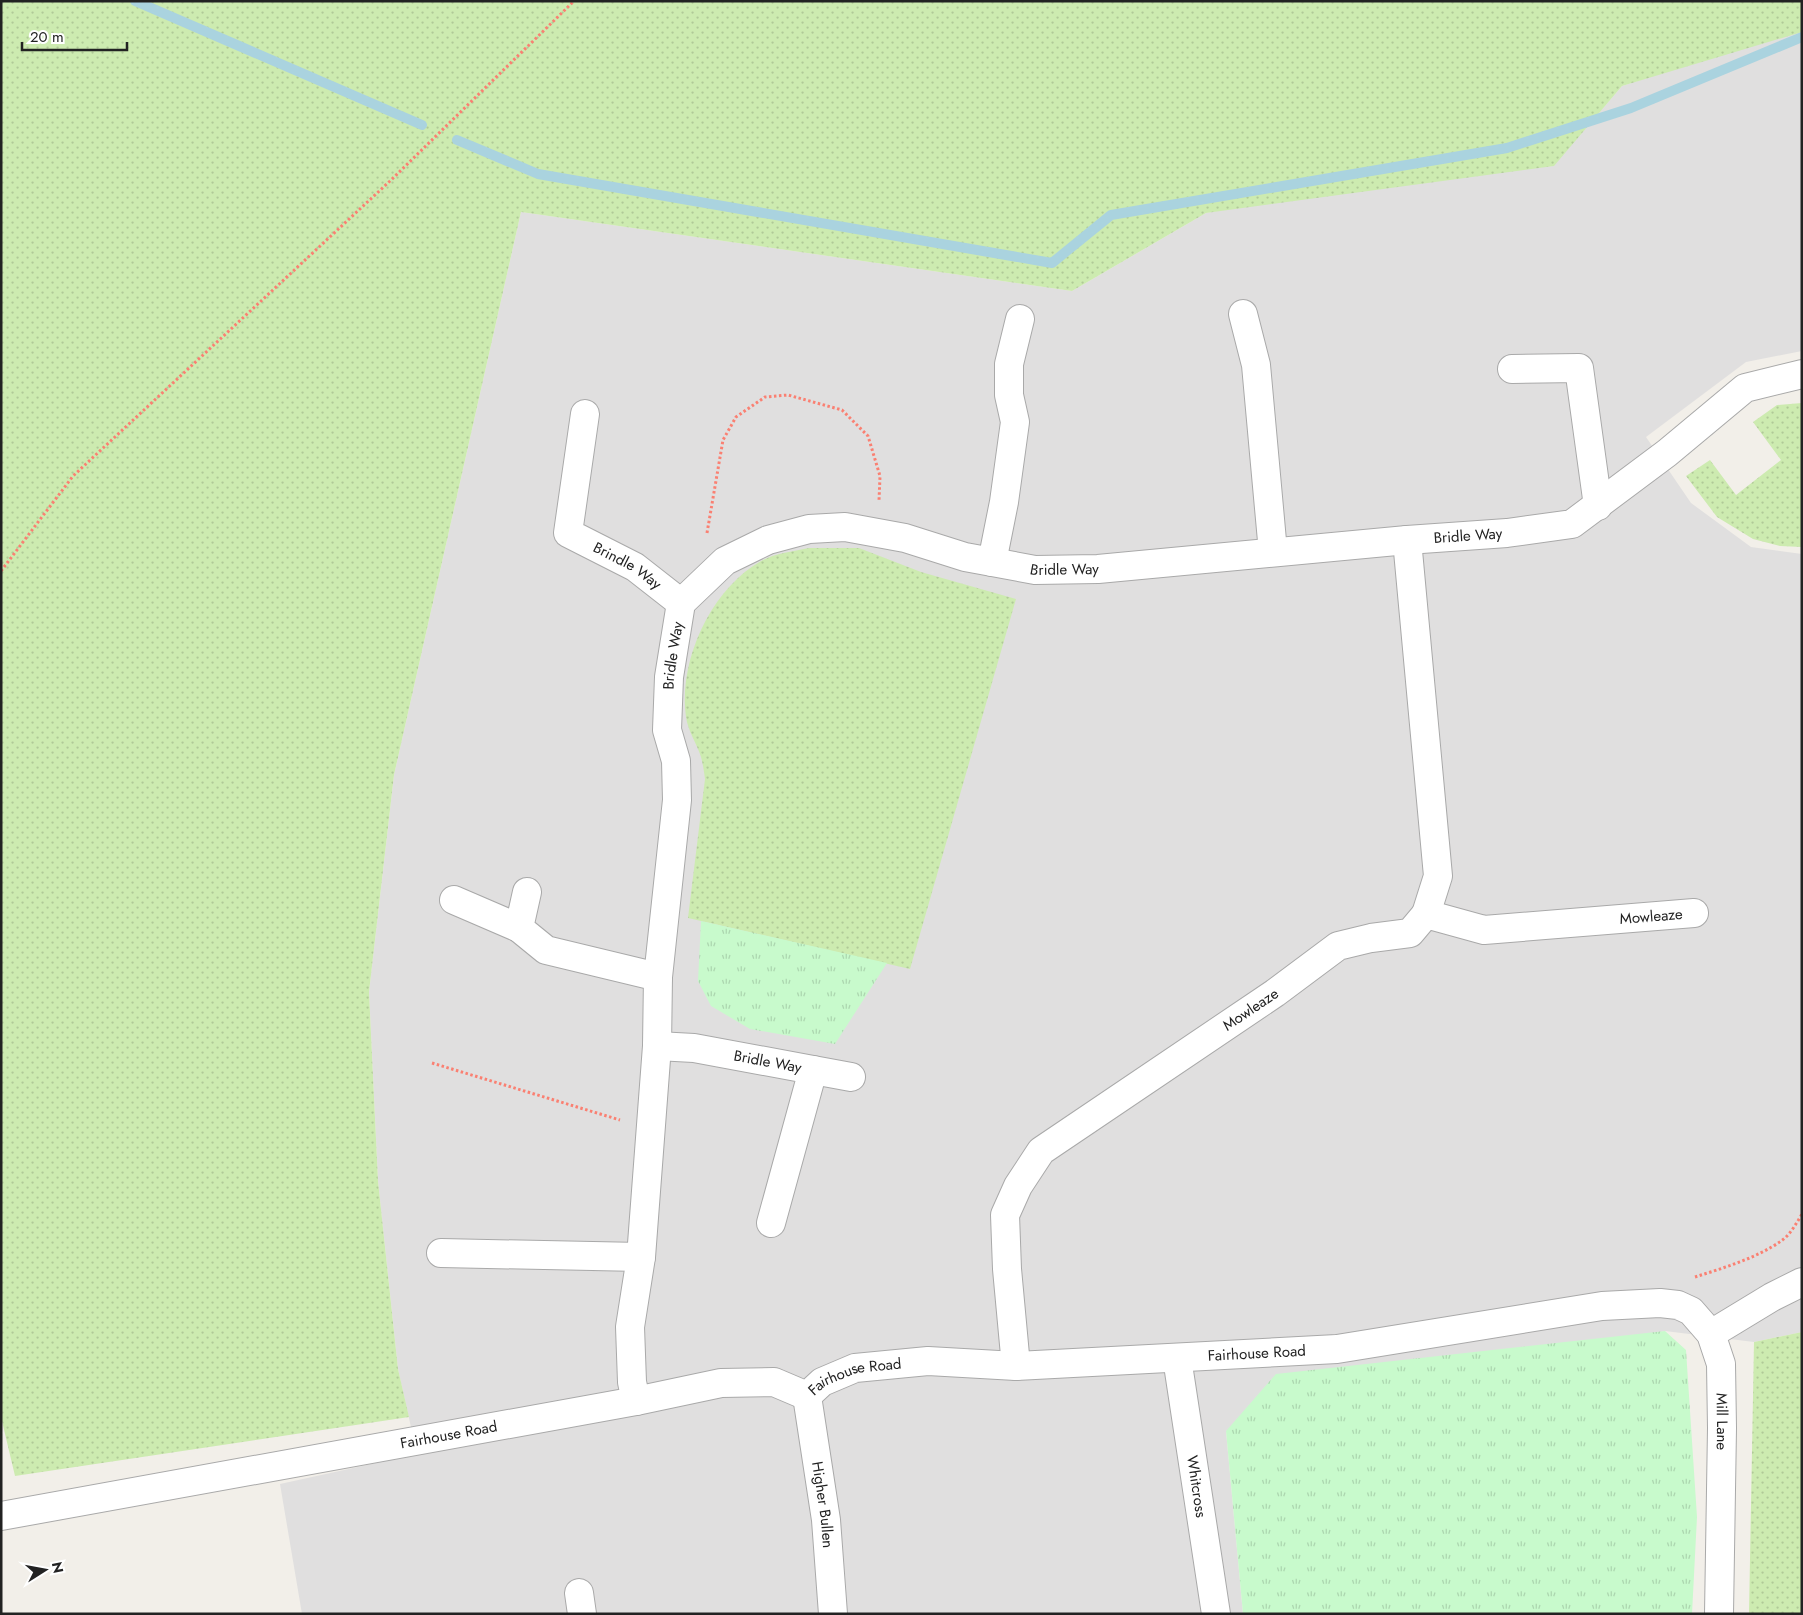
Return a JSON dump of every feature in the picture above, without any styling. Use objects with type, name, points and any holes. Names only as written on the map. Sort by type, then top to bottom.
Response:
[{"type":"street","points":[[1243,314],[1256,365],[1273,552]]},
{"type":"street","points":[[992,562],[1004,502],[1015,422],[1010,394],[1009,364],[1020,319]]},
{"type":"street","points":[[1512,369],[1579,368],[1598,506]]},
{"type":"street","name":"Bridle Way","points":[[636,1401],[632,1382],[630,1327],[641,1257],[656,1046],[658,977],[677,800],[676,761],[667,730],[669,677],[681,603],[724,561],[768,540],[809,529],[845,527],[905,538],[965,557],[1035,570],[1098,569],[1407,540],[1507,533],[1572,524],[1667,453],[1746,388],[1802,374]]},
{"type":"street","name":"Brindle Way","points":[[585,414],[568,534],[634,567],[681,603]]},
{"type":"street","points":[[1407,540],[1438,876],[1426,914]]},
{"type":"street","points":[[519,928],[526,892]]},
{"type":"street","points":[[454,900],[519,928],[546,950],[658,977]]},
{"type":"street","name":"Mowleaze","points":[[1016,1366],[1007,1268],[1005,1215],[1018,1186],[1041,1151],[1274,994],[1338,946],[1371,938],[1410,933],[1426,914],[1484,930],[1694,913]]},
{"type":"street","name":"Bridle Way","points":[[656,1046],[694,1048],[813,1070],[771,1223]]},
{"type":"street","points":[[813,1070],[852,1077]]},
{"type":"street","points":[[441,1253],[641,1257]]},
{"type":"street","points":[[1678,1305],[1691,1311],[1711,1334],[1772,1297],[1802,1282]]},
{"type":"street","name":"Fairhouse Road","points":[[1,1516],[636,1401],[721,1383],[774,1382],[807,1396],[822,1382],[855,1368],[928,1361],[1016,1366],[1337,1349],[1602,1306],[1660,1303],[1678,1305]]},
{"type":"street","name":"Mill Lane","points":[[1711,1334],[1721,1364],[1720,1614]]},
{"type":"street","name":"Whitcross","points":[[1177,1358],[1216,1614]]},
{"type":"street","name":"Higher Bullen","points":[[807,1396],[826,1520],[833,1614]]},
{"type":"path","points":[[1,571],[72,476],[390,181],[574,1]]},
{"type":"path","points":[[717,569],[706,542],[723,440],[736,417],[765,397],[788,395],[842,410],[868,436],[880,476],[878,532]]},
{"type":"path","points":[[432,1063],[650,1129]]},
{"type":"path","points":[[1678,1305],[1694,1277],[1740,1263],[1782,1241],[1802,1214]]},
{"type":"shaded area","points":[[1802,28],[1802,351],[1746,362],[1646,437],[1691,503],[1751,547],[1802,554],[1802,1332],[1754,1342],[1665,1331],[1226,1431],[1243,1614],[302,1614],[280,1484],[417,1454],[398,1369],[378,1181],[369,992],[394,775],[521,212],[1072,291],[1206,213],[1335,189],[1553,166],[1622,86]]},
{"type":"green space","points":[[1,1],[1802,1],[1802,32],[1622,86],[1554,166],[1206,213],[1072,291],[521,212],[394,775],[369,992],[378,1181],[398,1369],[409,1417],[15,1476],[1,1417]]},
{"type":"green space","points":[[1802,403],[1802,547],[1780,546],[1753,539],[1717,517],[1686,476],[1710,460],[1736,495],[1781,460],[1753,422],[1777,405]]},
{"type":"green space","points":[[809,548],[859,548],[921,572],[1016,599],[910,969],[688,918],[705,779],[701,757],[686,717],[687,673],[693,650],[713,608],[727,589],[743,573],[772,556]]},
{"type":"green space","points":[[701,921],[887,963],[835,1044],[750,1029],[711,1006],[698,981]]},
{"type":"green space","points":[[1665,1331],[1686,1350],[1697,1517],[1692,1614],[1243,1614],[1226,1431],[1276,1374]]},
{"type":"green space","points":[[1802,1332],[1802,1614],[1749,1614],[1754,1342]]},
{"type":"waterway","points":[[135,1],[422,125]]},
{"type":"waterway","points":[[457,140],[538,174],[1052,263],[1111,215],[1507,148],[1631,108],[1802,37]]}]
